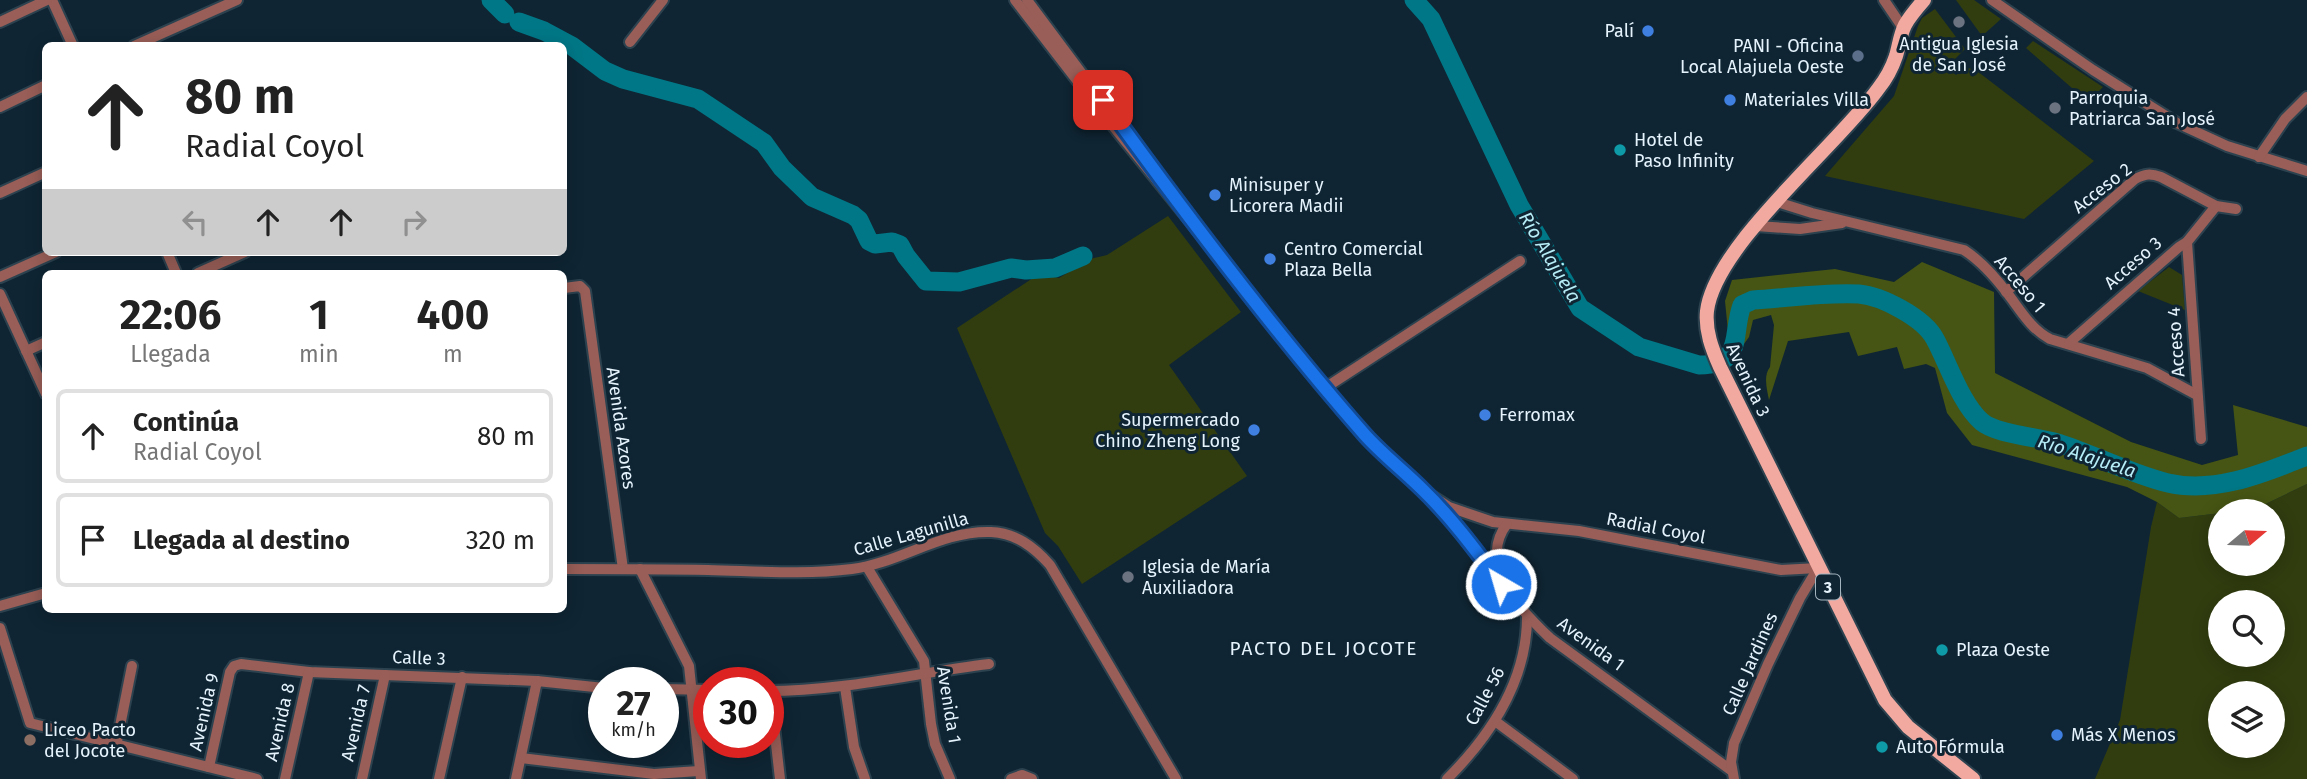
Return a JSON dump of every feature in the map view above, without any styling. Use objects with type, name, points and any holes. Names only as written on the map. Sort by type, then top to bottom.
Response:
[{"type":"main road","name":"Avenida 3","points":[[1924,0],[1903,27],[1891,69],[1881,86],[1756,226],[1723,268],[1711,293],[1707,330],[1713,353],[1875,681],[1896,715],[1919,737],[1973,779]]},
{"type":"street","points":[[0,22],[47,0]]},
{"type":"street","points":[[52,0],[71,42]]},
{"type":"street","points":[[143,42],[237,0]]},
{"type":"street","points":[[630,42],[663,0]]},
{"type":"street","name":"Radial Coyol","points":[[1015,0],[1377,452],[1426,499],[1453,515],[1470,520],[1578,531],[1781,570],[1818,568]]},
{"type":"street","name":"Radial Coyol","points":[[1027,0],[1172,196]]},
{"type":"street","points":[[1884,0],[1903,27]]},
{"type":"street","points":[[1992,0],[2093,70],[2177,123],[2227,146],[2307,171]]},
{"type":"street","points":[[0,107],[42,87]]},
{"type":"street","points":[[2259,157],[2285,119],[2307,97]]},
{"type":"street","points":[[0,193],[42,174]]},
{"type":"street","name":"Acceso 2","points":[[2006,292],[2135,179],[2144,175],[2161,177],[2216,206],[2236,209]]},
{"type":"street","name":"Acceso 1","points":[[1777,202],[1964,250],[1974,257],[2006,292],[2040,334],[2147,368],[2197,395]]},
{"type":"street","name":"Acceso 3","points":[[2069,344],[2188,242],[2216,206]]},
{"type":"street","name":"Acceso 1","points":[[1756,226],[1800,229],[1851,222]]},
{"type":"street","name":"Acceso 4","points":[[2188,242],[2201,439]]},
{"type":"street","points":[[0,277],[47,256]]},
{"type":"street","points":[[205,270],[236,256]]},
{"type":"street","points":[[1325,388],[1520,261]]},
{"type":"street","name":"Avenida Azores","points":[[567,288],[580,286],[585,291],[622,569]]},
{"type":"street","points":[[0,294],[42,385]]},
{"type":"street","points":[[26,351],[42,344]]},
{"type":"street","name":"Radial Coyol","points":[[1356,425],[1424,491],[1449,507],[1486,521]]},
{"type":"street","name":"Avenida 1","points":[[1424,491],[1528,617],[1550,638],[1733,775]]},
{"type":"street","points":[[1501,584],[1496,549],[1501,532],[1507,524]]},
{"type":"street","name":"Calle Lagunilla","points":[[567,569],[788,572],[867,567],[965,533],[995,533],[1024,542],[1039,552],[1050,565],[1176,779]]},
{"type":"street","name":"Avenida 1","points":[[867,567],[924,661],[935,744],[950,779]]},
{"type":"street","name":"Calle Jardines","points":[[1733,775],[1734,743],[1800,598],[1818,568]]},
{"type":"street","points":[[521,758],[654,774],[700,775],[689,666],[640,569]]},
{"type":"street","points":[[0,606],[42,594]]},
{"type":"street","name":"Calle 56","points":[[1447,779],[1468,758],[1495,720],[1524,657],[1528,617]]},
{"type":"street","points":[[0,628],[30,723],[257,779]]},
{"type":"street","name":"Calle 3","points":[[234,666],[241,664],[309,673],[462,677],[588,686]]},
{"type":"street","points":[[784,690],[845,687],[989,664]]},
{"type":"street","points":[[116,746],[132,666]]},
{"type":"street","name":"Avenida 9","points":[[209,767],[230,672],[234,666]]},
{"type":"street","name":"Avenida 8","points":[[285,779],[309,673]]},
{"type":"street","name":"Avenida 7","points":[[362,779],[385,675]]},
{"type":"street","points":[[439,779],[462,677]]},
{"type":"street","points":[[516,779],[537,681]]},
{"type":"street","points":[[845,687],[854,747],[864,779]]},
{"type":"street","points":[[679,689],[692,689]]},
{"type":"street","points":[[1495,720],[1573,779]]},
{"type":"street","points":[[777,758],[780,779]]},
{"type":"street","points":[[1011,779],[1022,775],[1031,778]]},
{"type":"green space","points":[[1956,0],[1974,0],[2001,19],[1982,36]]},
{"type":"green space","points":[[1935,9],[1965,49],[1947,67],[1956,75],[1966,67],[1977,71],[2094,161],[2024,219],[1825,176],[1894,96],[1918,26],[1922,18]]},
{"type":"green space","points":[[2033,41],[2103,87],[2088,102],[2026,48]]},
{"type":"green space","points":[[1168,216],[1241,312],[1169,365],[1247,476],[1082,584],[1058,546],[1045,533],[957,328],[1039,274],[1059,278],[1090,259],[1107,255]]},
{"type":"green space","points":[[1922,262],[1994,292],[1995,373],[2131,442],[2202,465],[2238,455],[2233,405],[2307,427],[2307,484],[2276,499],[2208,499],[2208,515],[2179,518],[2157,502],[2127,487],[1972,445],[1947,413],[1935,368],[1926,364],[1904,369],[1897,347],[1858,356],[1849,332],[1788,341],[1769,400],[1766,378],[1770,367],[1774,325],[1771,315],[1753,320],[1749,337],[1731,362],[1725,301],[1732,280],[1835,269],[1894,282]]},
{"type":"green space","points":[[2169,267],[2182,275],[2185,310],[2138,291]]},
{"type":"green space","points":[[2307,484],[2307,779],[2095,779],[2120,720],[2157,502],[2179,518],[2208,515],[2208,576],[2286,576],[2286,499],[2276,499]]},
{"type":"waterway","points":[[491,0],[505,14]]},
{"type":"waterway","name":"Río Alajuela","points":[[1414,0],[1431,19],[1519,205],[1580,308],[1639,347],[1699,365],[1714,364],[1724,360],[1734,346],[1742,305],[1753,300],[1819,294],[1859,294],[1901,309],[1922,323],[1935,339],[1974,414],[1997,430],[2058,443],[2140,475],[2186,486],[2239,480],[2307,456]]},
{"type":"waterway","points":[[519,22],[565,42]]},
{"type":"waterway","points":[[567,43],[605,71],[623,79],[698,99],[764,143],[782,168],[812,197],[853,215],[859,220],[869,241],[875,244],[892,242],[900,245],[926,281],[959,282],[1011,268],[1055,268],[1083,256]]},
{"type":"place","name":"Antigua Iglesia de San José","points":[[1959,22]]},
{"type":"place","name":"Palí","points":[[1648,31]]},
{"type":"place","name":"PANI - Oficina Local Alajuela Oeste","points":[[1858,56]]},
{"type":"place","name":"Materiales Villa","points":[[1730,100]]},
{"type":"place","name":"Parroquia Patriarca San José","points":[[2055,108]]},
{"type":"place","name":"Hotel de Paso Infinity","points":[[1620,150]]},
{"type":"place","name":"Minisuper y Licorera Madii","points":[[1215,195]]},
{"type":"place","name":"Centro Comercial Plaza Bella","points":[[1270,259]]},
{"type":"place","name":"Ferromax","points":[[1485,415]]},
{"type":"place","name":"Supermercado Chino Zheng Long","points":[[1254,430]]},
{"type":"place","name":"Iglesia de María Auxiliadora","points":[[1128,577]]},
{"type":"place","name":"Plaza Oeste","points":[[1942,650]]},
{"type":"place","name":"Más X Menos","points":[[2057,735]]},
{"type":"place","name":"Liceo Pacto del Jocote","points":[[30,740]]},
{"type":"place","name":"Auto Fórmula","points":[[1882,747]]},
{"type":"district","name":"PACTO DEL JOCOTE","points":[[1324,648]]},
{"type":"route","points":[[1103,100],[1172,196],[1325,388],[1380,451],[1424,491],[1463,534],[1501,584]]}]
